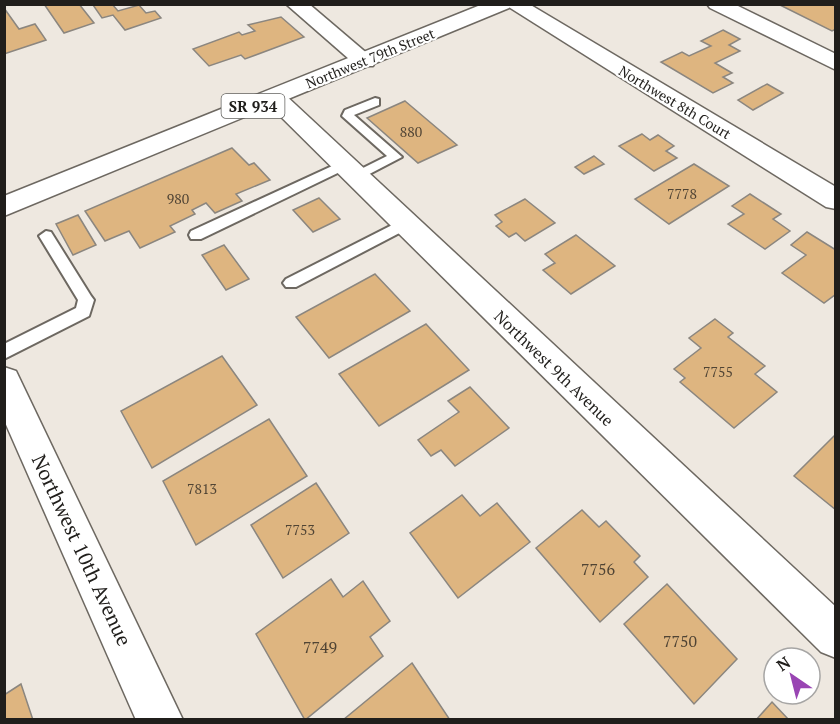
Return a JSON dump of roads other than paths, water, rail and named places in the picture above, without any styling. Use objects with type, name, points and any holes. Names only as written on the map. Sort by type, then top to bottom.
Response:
[{"type":"street","points":[[296,4],[364,60]]},
{"type":"street","name":"Northwest 79th Street","points":[[4,207],[502,4]]},
{"type":"street","name":"Northwest 8th Court","points":[[514,4],[836,200]]},
{"type":"street","points":[[717,4],[836,63]]},
{"type":"street","name":"Northwest 9th Avenue","points":[[274,97],[836,637]]},
{"type":"street","name":"Northwest 10th Avenue","points":[[4,381],[160,720]]},
{"type":"lane","points":[[196,235],[349,171],[396,157],[348,116],[349,113],[375,102]]},
{"type":"lane","points":[[291,283],[404,224]]},
{"type":"lane","points":[[4,352],[83,312],[86,300],[46,236]]}]
